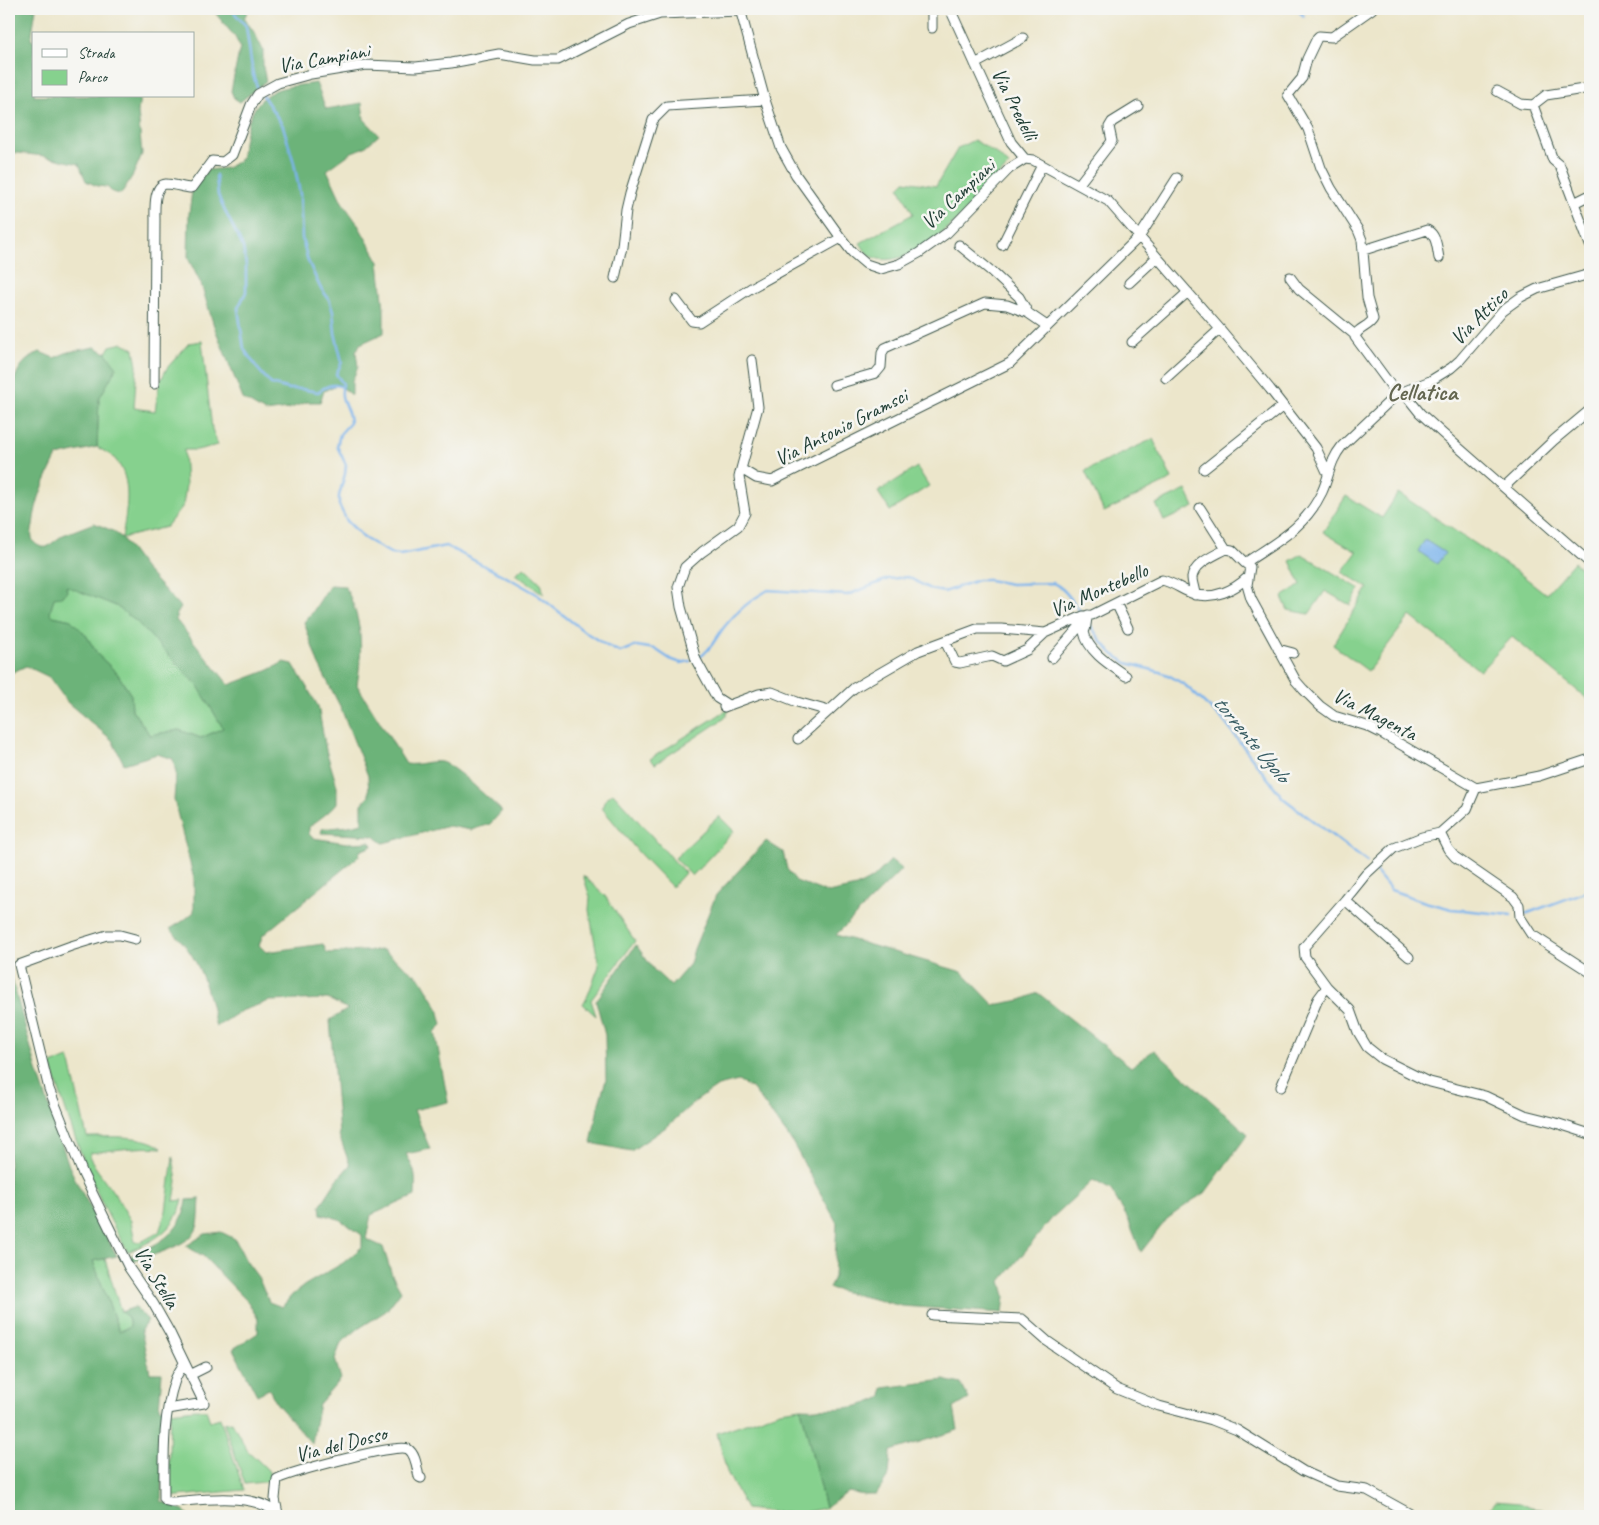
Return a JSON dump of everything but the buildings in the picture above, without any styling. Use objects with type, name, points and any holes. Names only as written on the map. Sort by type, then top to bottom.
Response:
[{"type":"street","points":[[932,9],[932,28]]},
{"type":"street","name":"Via Predelli","points":[[950,9],[1011,142],[1025,159]]},
{"type":"street","points":[[1355,334],[1371,323],[1373,319],[1366,288],[1362,240],[1358,230],[1320,168],[1308,128],[1288,95],[1302,78],[1307,59],[1316,38],[1319,36],[1332,38],[1372,9]]},
{"type":"street","name":"Via Campiani","points":[[154,384],[155,200],[160,186],[164,184],[193,187],[212,162],[223,162],[232,155],[258,94],[278,83],[311,74],[366,65],[416,67],[499,54],[535,60],[558,60],[629,24],[660,14],[740,10],[764,100],[781,148],[796,175],[852,252],[866,264],[881,269],[899,264],[919,253],[947,233],[1009,169],[1025,159]]},
{"type":"street","name":"Via Predelli","points":[[975,64],[1023,38]]},
{"type":"street","points":[[1497,90],[1521,104],[1532,105],[1546,95],[1590,88]]},
{"type":"street","points":[[615,278],[622,246],[626,210],[653,120],[667,106],[764,100]]},
{"type":"street","points":[[1532,105],[1553,160],[1560,166],[1590,245]]},
{"type":"street","points":[[1079,184],[1112,141],[1109,127],[1112,122],[1138,106]]},
{"type":"street","points":[[1025,159],[1033,160],[1108,201],[1270,389],[1316,448],[1328,474]]},
{"type":"street","points":[[1002,245],[1042,165]]},
{"type":"street","name":"Via Antonio Gramsci","points":[[752,360],[758,407],[741,469],[756,478],[772,481],[1010,362],[1140,236],[1177,178]]},
{"type":"street","points":[[1574,203],[1590,195]]},
{"type":"street","points":[[1364,250],[1427,230],[1432,232],[1434,236],[1439,258]]},
{"type":"street","points":[[676,300],[692,321],[699,322],[751,288],[841,238]]},
{"type":"street","name":"Via Antonio Gramsci","points":[[959,245],[1019,297],[1028,313]]},
{"type":"street","points":[[1129,283],[1158,257]]},
{"type":"street","name":"Via Attico","points":[[1334,455],[1398,392],[1430,381],[1451,368],[1503,310],[1521,297],[1537,289],[1590,274]]},
{"type":"street","points":[[1288,278],[1355,334],[1357,340],[1398,392],[1420,413],[1590,562]]},
{"type":"street","points":[[1132,342],[1188,292]]},
{"type":"street","name":"Via Antonio Gramsci","points":[[834,385],[876,373],[881,367],[882,353],[885,348],[985,303],[1007,305],[1028,313],[1047,326]]},
{"type":"street","points":[[1166,378],[1220,329]]},
{"type":"street","points":[[1204,470],[1283,406]]},
{"type":"street","points":[[1504,487],[1554,440],[1590,410]]},
{"type":"street","points":[[1248,565],[1296,528],[1310,513],[1322,491],[1334,455],[1316,448]]},
{"type":"street","points":[[741,469],[739,477],[744,513],[738,526],[685,567],[678,587],[681,607],[696,660],[717,698],[726,706],[772,692],[797,702],[829,710]]},
{"type":"street","points":[[1200,508],[1229,550],[1248,565]]},
{"type":"street","points":[[1229,550],[1202,563],[1195,570],[1192,580],[1195,595],[1208,595],[1229,591],[1248,577],[1248,565]]},
{"type":"street","name":"Via Magenta","points":[[1248,577],[1247,586],[1251,599],[1278,649],[1296,681],[1320,706],[1334,716],[1367,726],[1381,733],[1476,788]]},
{"type":"street","name":"Via Montebello","points":[[798,739],[854,688],[874,675],[918,651],[977,629],[1045,633],[1082,616],[1092,615],[1162,580],[1195,595]]},
{"type":"street","points":[[1116,603],[1128,628]]},
{"type":"street","points":[[1052,658],[1087,617]]},
{"type":"street","points":[[1087,617],[1084,634],[1098,656],[1126,676]]},
{"type":"street","points":[[945,641],[955,662],[960,663],[992,656],[1003,661],[1027,650],[1045,633]]},
{"type":"street","points":[[1278,649],[1293,653]]},
{"type":"street","points":[[1590,759],[1538,776],[1476,788],[1467,809],[1440,833],[1422,836],[1394,848],[1366,874],[1304,946],[1306,957],[1326,987],[1350,1010],[1358,1032],[1367,1046],[1382,1059],[1426,1080],[1485,1096],[1525,1115],[1590,1134]]},
{"type":"street","points":[[1440,833],[1455,857],[1513,897],[1519,905],[1520,917],[1531,934],[1590,972]]},
{"type":"street","points":[[1345,900],[1409,957]]},
{"type":"street","name":"Via Stella","points":[[135,939],[120,935],[107,935],[70,946],[19,965],[49,1089],[83,1174],[129,1268],[162,1318],[204,1403],[168,1409]]},
{"type":"street","points":[[1281,1087],[1318,999],[1326,987]]},
{"type":"street","points":[[932,1315],[1022,1319],[1047,1341],[1117,1389],[1159,1406],[1212,1420],[1237,1430],[1303,1471],[1337,1486],[1368,1490],[1414,1516]]},
{"type":"street","points":[[184,1363],[175,1381],[168,1409],[165,1440],[164,1498],[171,1502],[239,1499],[264,1506],[279,1515]]},
{"type":"street","points":[[190,1375],[206,1367]]},
{"type":"street","name":"Via del Dosso","points":[[279,1515],[275,1499],[276,1481],[278,1478],[316,1466],[404,1448],[409,1449],[413,1454],[419,1477],[421,1478]]},
{"type":"green space","points":[[9,9],[36,9],[31,40],[32,98],[140,98],[138,112],[142,154],[133,175],[121,194],[112,192],[107,187],[97,186],[86,181],[79,164],[44,156],[9,152]]},
{"type":"green space","points":[[212,9],[249,9],[244,18],[263,50],[263,67],[266,81],[240,102],[234,98],[231,91],[240,47],[235,37]]},
{"type":"green space","points":[[316,83],[326,109],[362,103],[364,119],[379,135],[365,147],[352,152],[327,170],[342,202],[357,223],[379,262],[384,309],[384,333],[360,344],[356,352],[358,367],[352,381],[352,395],[338,384],[324,391],[320,402],[307,402],[288,409],[265,412],[243,399],[214,326],[201,284],[188,258],[189,214],[192,191],[207,170],[227,168],[241,159],[249,120],[258,103],[274,91]]},
{"type":"green space","points":[[974,140],[997,154],[1009,165],[959,218],[927,245],[898,258],[883,259],[869,255],[860,243],[913,214],[899,187],[905,181],[936,186],[958,148]]},
{"type":"green space","points":[[202,341],[212,429],[218,445],[197,450],[184,450],[186,485],[183,506],[166,527],[122,538],[127,496],[124,476],[114,458],[97,447],[99,398],[116,367],[106,353],[110,346],[123,343],[134,349],[137,366],[134,408],[155,411],[159,384],[167,368],[189,343]]},
{"type":"green space","points":[[95,347],[106,353],[117,367],[99,399],[97,447],[57,456],[45,481],[34,517],[32,537],[34,542],[38,546],[47,547],[63,535],[94,523],[113,531],[122,538],[144,568],[181,608],[176,614],[176,620],[229,685],[269,670],[284,662],[293,664],[318,706],[326,750],[337,786],[337,803],[309,827],[309,834],[313,838],[347,843],[370,842],[372,846],[360,851],[359,856],[263,935],[259,945],[266,952],[323,944],[327,953],[383,950],[421,979],[438,1008],[442,1025],[435,1032],[448,1102],[414,1110],[430,1149],[406,1154],[415,1174],[415,1196],[371,1215],[366,1239],[383,1247],[392,1275],[401,1291],[386,1311],[358,1329],[341,1343],[335,1359],[341,1379],[319,1404],[312,1444],[277,1404],[269,1389],[257,1395],[233,1349],[258,1333],[258,1319],[248,1302],[203,1256],[186,1246],[205,1234],[221,1232],[235,1239],[246,1261],[258,1277],[269,1302],[282,1307],[292,1295],[305,1285],[343,1263],[362,1247],[362,1235],[339,1219],[321,1214],[320,1206],[337,1180],[350,1165],[339,1135],[330,1020],[348,1009],[328,999],[269,1001],[241,1011],[216,1027],[206,986],[196,962],[181,940],[170,929],[194,912],[194,879],[174,800],[176,773],[173,759],[157,754],[124,764],[112,740],[68,703],[49,677],[26,666],[9,674],[9,399],[18,371],[32,356],[40,352],[54,358],[68,352]],"holes":[[[66,586],[116,606],[137,622],[198,686],[223,728],[201,738],[179,730],[150,735],[132,710],[131,695],[117,673],[98,655],[86,635],[71,620],[53,616],[50,613],[54,598],[61,597],[67,591]]]},
{"type":"green space","points":[[1153,439],[1172,479],[1104,512],[1085,471]]},
{"type":"green space","points":[[917,467],[929,486],[890,511],[878,492]]},
{"type":"green space","points":[[1186,490],[1194,507],[1164,521],[1156,504]]},
{"type":"green space","points":[[1398,493],[1523,576],[1546,594],[1574,562],[1590,576],[1590,701],[1512,637],[1480,671],[1410,616],[1368,671],[1333,645],[1368,588],[1342,572],[1357,552],[1323,532],[1346,496],[1382,518]]},
{"type":"green space","points":[[1302,554],[1360,589],[1350,605],[1325,591],[1309,614],[1288,610],[1282,597],[1301,585],[1290,561]]},
{"type":"green space","points":[[524,567],[541,583],[544,594],[515,574]]},
{"type":"green space","points":[[66,585],[116,606],[137,622],[198,685],[223,728],[201,738],[179,730],[150,735],[132,710],[131,695],[117,673],[98,655],[86,635],[71,620],[53,616],[50,613],[54,597],[61,597],[67,592]]},
{"type":"green space","points":[[330,585],[345,586],[355,611],[361,646],[357,685],[406,764],[441,762],[454,769],[502,811],[490,824],[471,830],[449,826],[383,843],[374,836],[321,833],[322,829],[362,823],[362,804],[369,796],[368,776],[340,706],[318,663],[304,622]]},
{"type":"green space","points":[[730,708],[725,718],[655,764],[650,759]]},
{"type":"green space","points":[[613,793],[685,873],[672,887],[640,854],[602,808],[605,800]]},
{"type":"green space","points":[[719,816],[734,831],[692,876],[675,858]]},
{"type":"green space","points":[[766,841],[783,852],[787,869],[796,881],[828,893],[856,887],[873,878],[891,860],[902,869],[836,935],[962,972],[994,1005],[1021,1000],[1038,993],[1131,1067],[1154,1050],[1248,1134],[1205,1193],[1167,1219],[1141,1252],[1128,1219],[1111,1190],[1093,1180],[1053,1217],[1001,1281],[1005,1296],[1003,1313],[902,1306],[829,1288],[834,1277],[837,1223],[791,1140],[753,1089],[738,1081],[718,1086],[693,1103],[669,1125],[631,1151],[591,1143],[606,1080],[605,1035],[596,1001],[636,945],[654,970],[671,986],[690,964],[694,949],[716,895]]},
{"type":"green space","points":[[583,875],[605,896],[635,941],[591,1000],[596,1016],[583,1004],[599,966],[589,910],[590,897]]},
{"type":"green space","points":[[9,968],[36,1067],[69,1166],[117,1256],[93,1261],[119,1331],[130,1327],[128,1317],[121,1312],[135,1307],[148,1320],[141,1330],[150,1373],[162,1373],[159,1408],[166,1410],[161,1501],[177,1507],[191,1516],[9,1516]]},
{"type":"green space","points":[[69,1058],[87,1137],[136,1138],[146,1140],[162,1148],[135,1148],[90,1153],[90,1158],[96,1168],[131,1221],[135,1242],[141,1242],[159,1232],[166,1211],[173,1157],[177,1181],[174,1201],[183,1200],[179,1211],[169,1227],[162,1233],[128,1252],[115,1230],[84,1161],[51,1064]]},
{"type":"green space","points":[[200,1199],[198,1223],[192,1236],[176,1246],[130,1263],[128,1257],[158,1243],[174,1230],[180,1222],[187,1200]]},
{"type":"green space","points":[[105,1259],[121,1312],[128,1317],[130,1327],[119,1331],[93,1261]]},
{"type":"green space","points":[[944,1380],[961,1384],[969,1399],[954,1408],[958,1430],[891,1451],[889,1475],[876,1495],[848,1492],[825,1508],[801,1408],[833,1409],[853,1407],[882,1397],[883,1388]]},
{"type":"green space","points":[[801,1408],[825,1508],[796,1514],[746,1509],[727,1472],[717,1433],[780,1411]]},
{"type":"green space","points":[[195,1409],[206,1410],[210,1421],[220,1418],[244,1490],[168,1497],[170,1412]]},
{"type":"green space","points":[[232,1422],[247,1450],[268,1470],[273,1481],[245,1484],[224,1423]]},
{"type":"green space","points":[[1495,1501],[1520,1503],[1531,1508],[1549,1510],[1547,1516],[1497,1516],[1490,1508]]},
{"type":"water","points":[[1425,540],[1445,553],[1437,564],[1418,551]]},
{"type":"waterway","points":[[231,9],[246,26],[253,75],[258,89]]},
{"type":"waterway","points":[[1296,9],[1304,16]]},
{"type":"waterway","points":[[263,96],[283,126],[294,163],[300,194],[302,238],[308,261],[320,287],[329,299],[333,312],[335,333],[342,362],[336,374],[343,384],[342,396],[350,423],[340,434],[337,446],[346,465],[339,496],[339,505],[347,521],[364,538],[392,554],[400,555],[446,546],[535,593],[585,632],[620,652],[637,646],[655,649],[670,659],[681,663],[690,661]]},
{"type":"waterway","points":[[216,175],[218,195],[243,247],[246,265],[246,292],[238,308],[244,349],[271,384],[289,389],[318,392],[332,385],[342,387]]},
{"type":"waterway","name":"torrente Ugolo","points":[[700,657],[711,647],[734,616],[768,590],[848,595],[888,579],[908,577],[930,589],[944,592],[978,580],[1011,584],[1052,583],[1064,591],[1081,613]]},
{"type":"waterway","name":"torrente Ugolo","points":[[1090,625],[1113,654],[1127,663],[1160,672],[1185,685],[1222,719],[1283,798],[1367,862]]},
{"type":"waterway","points":[[1376,872],[1391,890],[1425,902],[1452,909],[1511,915]]},
{"type":"waterway","name":"torrente Ugolo","points":[[1525,914],[1590,890]]},
{"type":"district","name":"Cellatica","points":[[1422,392]]}]
